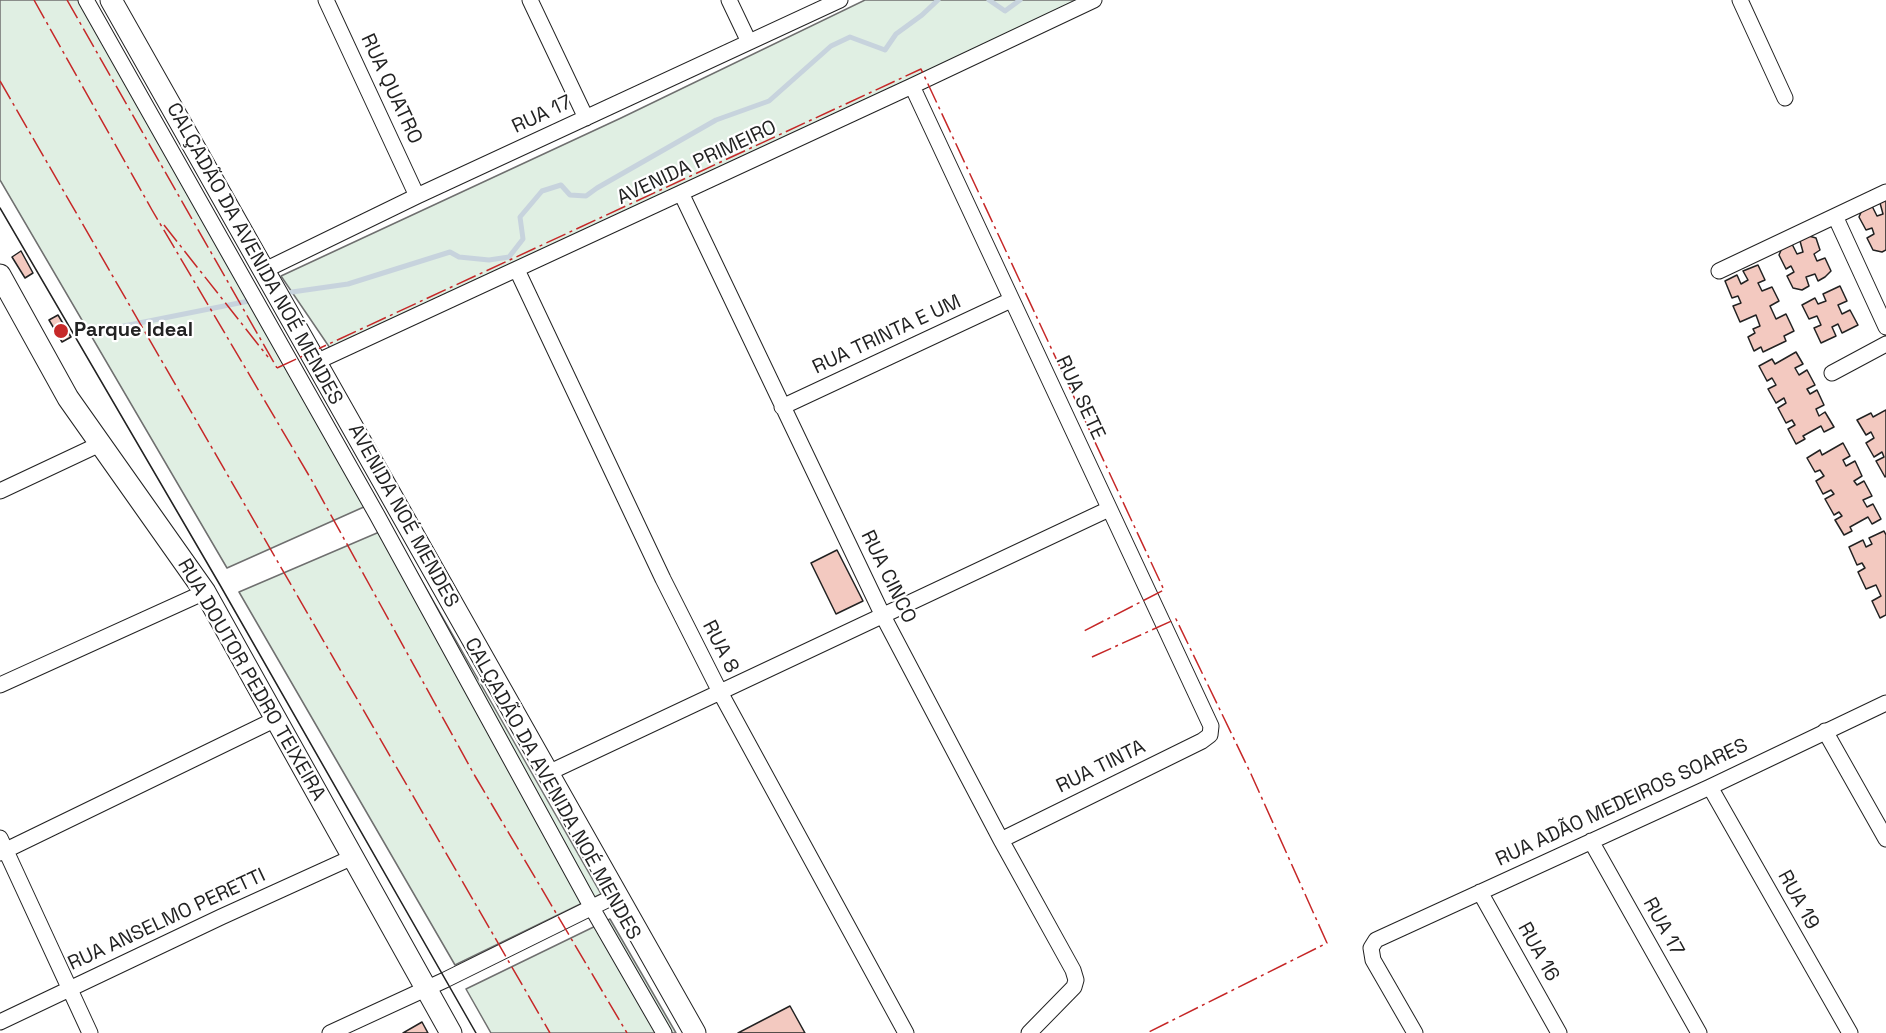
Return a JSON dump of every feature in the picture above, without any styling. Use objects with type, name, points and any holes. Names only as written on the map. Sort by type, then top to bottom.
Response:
[{"type":"main road","name":"AVENIDA NOÉ MENDES","points":[[111,0],[695,1033]]},
{"type":"main road","name":"RUA DOUTOR PEDRO TEIXEIRA","points":[[2,287],[68,398],[204,592],[451,1033]]},
{"type":"street","name":"CALÇADÃO DA AVENIDA NOÉ MENDES","points":[[86,0],[377,515],[592,908],[664,1033]]},
{"type":"street","name":"RUA QUATRO","points":[[326,0],[417,196]]},
{"type":"street","points":[[530,0],[586,118]]},
{"type":"street","points":[[729,0],[749,42]]},
{"type":"street","name":"RUA 17","points":[[263,271],[417,196],[840,0]]},
{"type":"street","name":"AVENIDA PRIMEIRO","points":[[316,362],[1094,0]]},
{"type":"street","points":[[1740,0],[1785,98]]},
{"type":"street","name":"RUA SETE","points":[[912,86],[1211,726]]},
{"type":"street","points":[[1719,271],[1886,192]]},
{"type":"street","name":"RUA CINCO","points":[[681,193],[883,616],[1001,840],[1073,970],[1076,980],[1074,987],[1029,1033]]},
{"type":"street","points":[[1835,216],[1886,327]]},
{"type":"street","name":"RUA 8","points":[[517,270],[663,579],[720,692],[906,1033]]},
{"type":"street","name":"RUA TRINTA E UM","points":[[782,407],[1011,300]]},
{"type":"street","points":[[1833,373],[1886,344]]},
{"type":"street","points":[[0,491],[100,444]]},
{"type":"street","points":[[548,773],[1109,509]]},
{"type":"street","points":[[0,685],[204,592]]},
{"type":"street","name":"RUA ADÃO MEDEIROS SOARES","points":[[1415,1033],[1373,960],[1371,948],[1376,940],[1710,787],[1886,703]]},
{"type":"street","points":[[90,1033],[2,847],[276,719]]},
{"type":"street","name":"RUA TINTA","points":[[1001,840],[1202,741],[1210,735],[1211,726]]},
{"type":"street","points":[[1825,731],[1886,839]]},
{"type":"street","name":"RUA 19","points":[[1710,787],[1850,1033]]},
{"type":"street","name":"RUA 17","points":[[1591,841],[1700,1033]]},
{"type":"street","name":"RUA ANSELMO PERETTI","points":[[0,1022],[353,857]]},
{"type":"street","name":"RUA 16","points":[[1480,892],[1559,1033]]},
{"type":"street","points":[[330,1033],[617,896]]},
{"type":"green space","points":[[0,0],[92,0],[375,502],[227,568],[0,180]]},
{"type":"green space","points":[[865,0],[1080,0],[332,351],[281,276],[621,118]]},
{"type":"green space","points":[[391,527],[601,894],[455,965],[239,592]]},
{"type":"green space","points":[[610,919],[676,1033],[491,1033],[466,989]]},
{"type":"building","points":[[1886,199],[1886,250],[1882,252],[1873,250],[1867,238],[1874,234],[1872,228],[1866,230],[1859,217],[1862,210],[1872,206],[1877,216],[1883,214],[1880,203]]},
{"type":"building","points":[[1809,236],[1816,238],[1820,250],[1814,254],[1817,261],[1825,258],[1831,271],[1818,281],[1815,274],[1806,277],[1809,286],[1802,290],[1793,288],[1787,276],[1794,272],[1791,266],[1786,269],[1779,255],[1782,248],[1792,244],[1797,254],[1803,252],[1800,241]]},
{"type":"building","points":[[21,251],[33,273],[25,278],[12,257]]},
{"type":"building","points":[[1758,265],[1765,280],[1758,283],[1762,291],[1772,287],[1779,301],[1770,306],[1776,319],[1786,314],[1794,331],[1784,336],[1786,341],[1763,352],[1761,347],[1754,351],[1748,337],[1755,333],[1753,329],[1760,326],[1756,315],[1740,322],[1733,306],[1741,303],[1738,296],[1732,298],[1725,281],[1737,275],[1741,284],[1748,280],[1743,271]]},
{"type":"building","points":[[1840,286],[1847,301],[1838,305],[1842,314],[1850,310],[1858,325],[1842,333],[1838,324],[1832,327],[1836,336],[1821,343],[1814,328],[1821,325],[1817,316],[1809,319],[1802,305],[1815,298],[1818,304],[1826,301],[1823,294]]},
{"type":"building","points":[[58,315],[71,337],[62,342],[49,320]]},
{"type":"building","points":[[1796,352],[1803,364],[1795,368],[1799,375],[1807,370],[1815,385],[1807,389],[1810,394],[1817,390],[1824,405],[1816,409],[1819,416],[1825,412],[1834,427],[1824,432],[1821,426],[1803,436],[1805,439],[1796,444],[1788,429],[1795,425],[1792,420],[1786,423],[1778,408],[1786,403],[1784,398],[1776,403],[1768,389],[1776,385],[1772,378],[1767,381],[1759,366],[1772,359],[1775,364]]},
{"type":"building","points":[[1886,410],[1885,477],[1876,461],[1884,457],[1882,452],[1874,457],[1866,443],[1874,438],[1871,432],[1866,435],[1857,420],[1871,413],[1873,417]]},
{"type":"building","points":[[1843,443],[1850,456],[1843,460],[1846,466],[1855,461],[1862,476],[1854,481],[1857,485],[1864,481],[1872,496],[1863,500],[1867,507],[1873,504],[1881,519],[1872,524],[1868,517],[1850,527],[1852,531],[1844,535],[1835,520],[1842,516],[1839,512],[1834,515],[1825,499],[1834,494],[1831,490],[1823,494],[1816,481],[1824,476],[1820,470],[1815,472],[1807,458],[1820,450],[1822,455]]},
{"type":"building","points":[[1884,531],[1886,535],[1886,615],[1880,618],[1872,601],[1881,596],[1876,585],[1866,589],[1858,572],[1865,568],[1862,563],[1857,565],[1849,547],[1863,540],[1866,547],[1872,544],[1869,538]]},
{"type":"building","points":[[837,550],[863,601],[836,614],[811,563]]},
{"type":"building","points":[[790,1006],[805,1033],[738,1033]]},
{"type":"building","points":[[422,1022],[428,1033],[403,1033]]},
{"type":"waterway","points":[[292,292],[348,284],[450,252],[459,257],[489,260],[509,257],[523,239],[520,217],[542,191],[561,185],[570,195],[586,196],[716,120],[769,101],[831,46],[850,37],[885,50],[896,34],[938,0]]},
{"type":"waterway","points":[[989,0],[1005,11],[1020,0]]},
{"type":"waterway","points":[[109,329],[254,300]]},
{"type":"tram line","points":[[0,208],[220,585],[476,1033]]},
{"type":"power","points":[[34,0],[152,210],[311,479],[475,776],[627,1033]]},
{"type":"power","points":[[67,0],[277,368]]},
{"type":"power","points":[[277,368],[921,69],[1164,590],[1082,632]]},
{"type":"power","points":[[0,81],[550,1033]]},
{"type":"power","points":[[164,225],[268,357]]},
{"type":"power","points":[[1092,657],[1176,619],[1251,774],[1327,943],[1147,1033]]},
{"type":"place","name":"Parque Ideal","points":[[61,331]]}]
